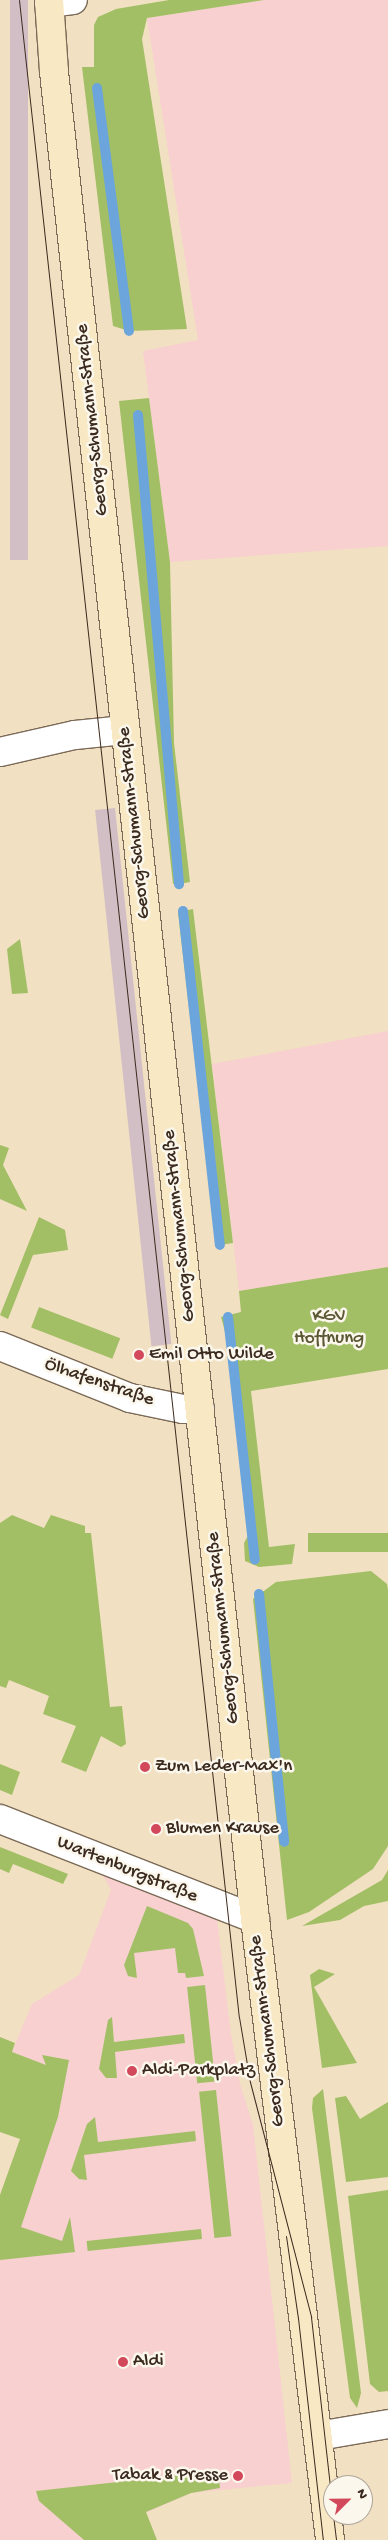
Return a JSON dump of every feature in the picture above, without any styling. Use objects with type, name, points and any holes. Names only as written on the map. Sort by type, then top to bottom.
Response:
[{"type":"street","name":"Georg-Schumann-Straße","points":[[57,1],[54,72],[84,324],[125,730],[254,1918],[330,2540]]},
{"type":"street","points":[[0,752],[75,735],[125,730]]},
{"type":"street","name":"Ölhafenstraße","points":[[0,1346],[130,1398],[183,1409],[200,1409]]},
{"type":"street","name":"Wartenburgstraße","points":[[0,1819],[254,1918]]},
{"type":"street","points":[[318,2436],[388,2424]]},
{"type":"shaded area","points":[[10,0],[28,0],[28,560],[10,560]]},
{"type":"shaded area","points":[[264,0],[388,0],[388,546],[170,562],[143,351],[198,340],[147,18]]},
{"type":"shaded area","points":[[115,808],[171,1344],[151,1346],[95,810]]},
{"type":"shaded area","points":[[388,1031],[388,1267],[239,1291],[212,1064]]},
{"type":"shaded area","points":[[102,1874],[217,1919],[231,2034],[240,2084],[253,2124],[292,2483],[191,2493],[84,2540],[0,2540],[0,2195],[47,2066],[12,2052],[32,2004],[79,1975],[111,1890]]},
{"type":"green space","points":[[169,0],[264,0],[147,18],[142,39],[187,329],[129,331],[113,326],[82,67],[94,67],[94,25],[98,17],[116,9]]},
{"type":"green space","points":[[149,398],[170,562],[174,743],[190,882],[179,884],[173,884],[119,401]]},
{"type":"green space","points":[[193,909],[233,1243],[220,1245],[216,1244],[178,912]]},
{"type":"green space","points":[[20,939],[28,993],[12,994],[7,949]]},
{"type":"green space","points":[[0,1145],[9,1148],[3,1165],[27,1211],[0,1199]]},
{"type":"green space","points":[[39,1217],[65,1230],[68,1250],[33,1255],[8,1319],[0,1315]]},
{"type":"green space","name":"KGV Hoffnung","points":[[388,1267],[388,1369],[251,1391],[269,1547],[295,1544],[292,1564],[259,1567],[245,1561],[244,1543],[249,1534],[226,1335],[221,1317],[241,1312],[239,1291]]},
{"type":"green space","points":[[39,1307],[120,1338],[112,1359],[31,1328]]},
{"type":"green space","points":[[12,1515],[44,1528],[51,1515],[85,1526],[85,1533],[91,1533],[110,1707],[122,1706],[126,1744],[121,1747],[101,1736],[86,1772],[61,1762],[76,1726],[43,1714],[49,1696],[9,1680],[6,1688],[0,1686],[0,1523]]},
{"type":"green space","points":[[308,1533],[388,1533],[388,1552],[308,1552]]},
{"type":"green space","points":[[371,1571],[387,1584],[388,1590],[388,1846],[373,1869],[309,1912],[287,1920],[253,1599],[276,1582]]},
{"type":"green space","points":[[0,1764],[20,1772],[12,1795],[0,1790]]},
{"type":"green space","points":[[0,1847],[68,1874],[63,1884],[13,1864],[9,1873],[0,1869]]},
{"type":"green space","points":[[388,1870],[388,1901],[364,1906],[340,1920],[302,1926],[382,1880]]},
{"type":"green space","points":[[147,1906],[188,1923],[193,1929],[204,1976],[186,1978],[185,1973],[178,1973],[175,1948],[134,1953],[137,1978],[128,1976],[124,1965]]},
{"type":"green space","points":[[319,1969],[335,1974],[314,1987],[357,2063],[322,2068],[310,1975]]},
{"type":"green space","points":[[205,1985],[215,2081],[197,2083],[187,1987]]},
{"type":"green space","points":[[112,2017],[114,2042],[184,2034],[185,2043],[115,2052],[117,2078],[106,2078],[99,2069],[108,2020]]},
{"type":"green space","points":[[0,2037],[15,2043],[12,2052],[46,2065],[42,2055],[69,2060],[58,2117],[21,2227],[62,2241],[70,2217],[75,2252],[0,2260],[0,2195],[20,2139],[0,2132]]},
{"type":"green space","points":[[323,2089],[361,2393],[357,2408],[350,2398],[312,2108],[313,2098]]},
{"type":"green space","points":[[216,2090],[231,2236],[214,2238],[199,2092]]},
{"type":"green space","points":[[346,2096],[360,2119],[388,2102],[388,2177],[346,2182],[335,2098]]},
{"type":"green space","points":[[95,2117],[98,2142],[195,2131],[196,2141],[84,2155],[87,2180],[79,2179],[71,2171],[87,2124]]},
{"type":"green space","points":[[388,2190],[388,2391],[379,2392],[370,2384],[348,2196]]},
{"type":"green space","points":[[201,2229],[202,2239],[88,2251],[87,2241]]},
{"type":"green space","points":[[218,2471],[220,2488],[191,2493],[146,2512],[157,2540],[84,2540],[39,2501],[36,2491]]},
{"type":"waterway","points":[[97,88],[129,331]]},
{"type":"waterway","points":[[138,415],[179,884]]},
{"type":"waterway","points":[[183,911],[220,1245]]},
{"type":"waterway","points":[[228,1317],[255,1560]]},
{"type":"waterway","points":[[259,1594],[284,1842]]},
{"type":"tram line","points":[[19,0],[239,2017],[250,2082],[311,2317],[329,2475]]},
{"type":"tram line","points":[[286,2236],[298,2318],[323,2540]]},
{"type":"tram line","points":[[334,2525],[336,2540]]},
{"type":"place","name":"Emil Otto Wilde","points":[[139,1355]]},
{"type":"place","name":"Zum Leder-Max'n","points":[[145,1767]]},
{"type":"place","name":"Blumen Krause","points":[[156,1829]]},
{"type":"place","name":"Aldi-Parkplatz","points":[[132,2071]]},
{"type":"place","name":"Aldi","points":[[123,2362]]},
{"type":"place","name":"Tabak & Presse","points":[[238,2476]]}]
